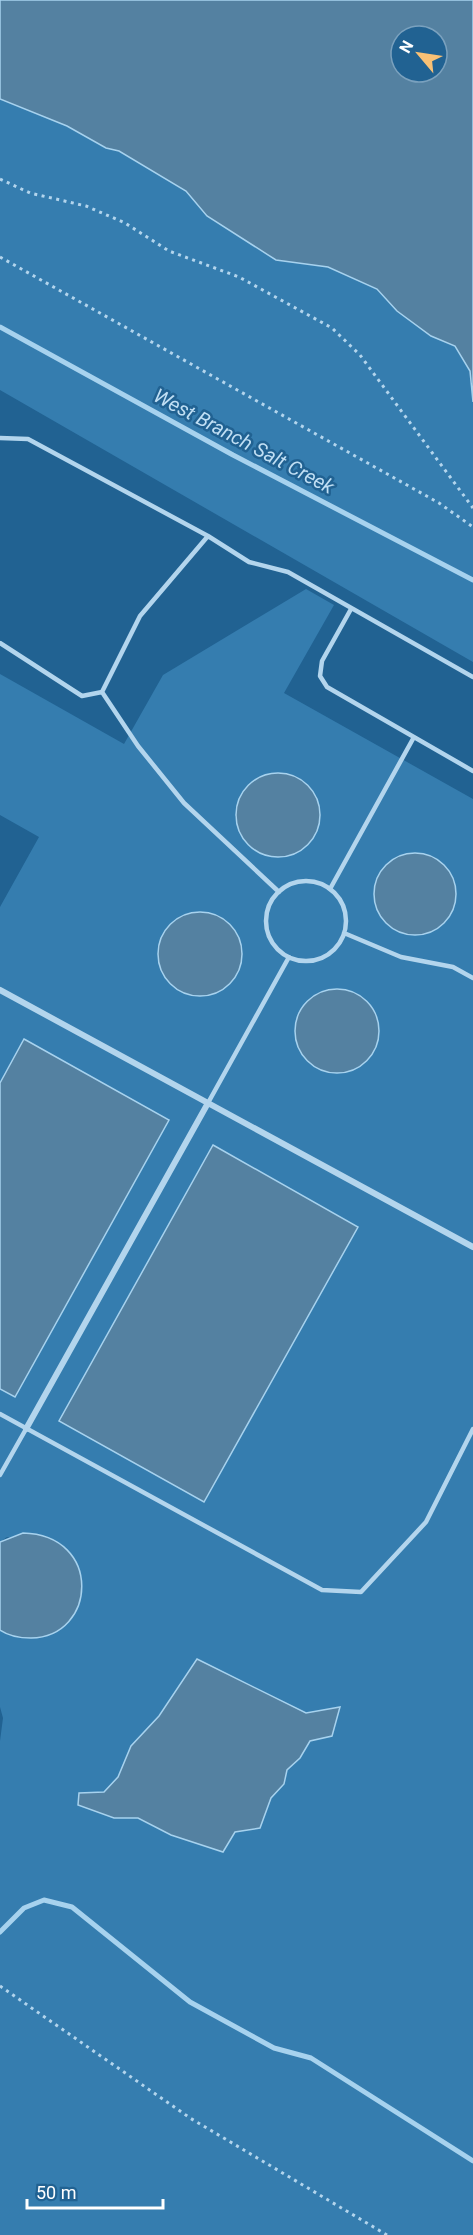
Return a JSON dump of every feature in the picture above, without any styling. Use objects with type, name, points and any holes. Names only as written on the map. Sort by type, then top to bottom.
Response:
[{"type":"street","points":[[0,990],[473,1247]]},
{"type":"street","points":[[26,1428],[208,1103]]},
{"type":"lane","points":[[0,438],[28,439],[208,536],[249,562],[288,572],[473,677]]},
{"type":"lane","points":[[102,692],[140,616],[208,536]]},
{"type":"lane","points":[[351,609],[322,661],[320,676],[327,687],[473,771]]},
{"type":"lane","points":[[0,643],[82,696],[102,692]]},
{"type":"lane","points":[[102,692],[138,746],[184,802],[279,892]]},
{"type":"lane","points":[[330,889],[414,737]]},
{"type":"lane","points":[[301,881],[314,881],[330,889],[344,906],[346,920],[344,933],[338,945],[328,954],[315,960],[289,957],[271,939],[267,927],[267,914],[279,892],[301,881]]},
{"type":"lane","points":[[344,933],[401,957],[453,967],[473,978]]},
{"type":"lane","points":[[208,1103],[289,957]]},
{"type":"lane","points":[[0,1414],[322,1590],[361,1592],[426,1522],[473,1429]]},
{"type":"lane","points":[[0,1475],[26,1428]]},
{"type":"path","points":[[0,179],[30,193],[86,206],[115,219],[150,237],[169,251],[239,277],[332,328],[360,355],[473,508]]},
{"type":"path","points":[[0,257],[439,503],[473,527]]},
{"type":"path","points":[[0,1986],[190,2118],[387,2235]]},
{"type":"shaded area","points":[[0,0],[473,0],[473,402],[470,371],[455,346],[431,336],[397,311],[377,289],[328,267],[276,260],[207,216],[186,191],[119,151],[106,148],[67,126],[0,99]]},
{"type":"shaded area","points":[[0,99],[67,126],[106,148],[119,151],[186,191],[207,216],[276,260],[328,267],[377,289],[397,311],[431,336],[455,346],[470,371],[473,402],[473,662],[0,390]]},
{"type":"shaded area","points":[[306,589],[334,605],[284,693],[473,799],[473,2235],[0,2235],[0,1741],[3,1718],[0,1707],[0,1630],[36,1633],[58,1630],[73,1615],[78,1606],[81,1588],[78,1569],[69,1551],[7,1537],[0,1542],[0,1389],[15,1397],[24,1040],[0,1083],[0,907],[39,837],[0,815],[0,674],[124,744],[163,675]],"holes":[[[299,778],[317,797],[257,852],[243,836],[235,816]],[[374,899],[408,934],[395,929],[379,912]],[[195,912],[221,917],[208,995],[193,995],[180,990]],[[329,989],[344,989],[376,1013],[379,1039],[355,1069],[343,1072],[317,1068],[316,994]]]},
{"type":"shaded area","points":[[278,773],[294,776],[308,785],[317,799],[320,815],[317,831],[308,845],[294,854],[278,857],[262,854],[248,845],[239,831],[236,815],[239,799],[248,785],[262,776]]},
{"type":"shaded area","points":[[415,853],[431,856],[444,865],[453,878],[456,894],[453,910],[444,923],[431,932],[415,935],[399,932],[386,923],[377,910],[374,894],[377,878],[386,865],[399,856]]},
{"type":"shaded area","points":[[200,912],[223,919],[235,931],[242,954],[235,977],[223,989],[200,996],[177,989],[165,977],[158,954],[165,931],[177,919]]},
{"type":"shaded area","points":[[337,989],[353,992],[367,1001],[376,1015],[379,1031],[376,1047],[367,1061],[353,1070],[337,1073],[321,1070],[307,1061],[298,1047],[295,1031],[298,1015],[307,1001],[321,992]]},
{"type":"shaded area","points":[[24,1039],[169,1120],[15,1397],[0,1389],[0,1083]]},
{"type":"shaded area","points":[[213,1145],[358,1227],[204,1502],[59,1421]]},
{"type":"shaded area","points":[[23,1533],[49,1538],[67,1550],[78,1567],[82,1586],[79,1605],[69,1621],[53,1633],[31,1638],[7,1634],[0,1630],[0,1542]]},
{"type":"shaded area","points":[[197,1659],[306,1713],[340,1707],[332,1736],[310,1741],[300,1758],[287,1770],[284,1784],[271,1798],[260,1828],[235,1832],[223,1852],[171,1835],[138,1818],[114,1818],[78,1805],[79,1793],[104,1792],[118,1777],[131,1746],[159,1716]]},
{"type":"waterway","name":"West Branch Salt Creek","points":[[0,327],[233,455],[473,580]]},
{"type":"waterway","name":"West Branch Salt Creek","points":[[0,1932],[24,1908],[44,1900],[72,1907],[190,2002],[274,2048],[311,2058],[473,2161]]}]
